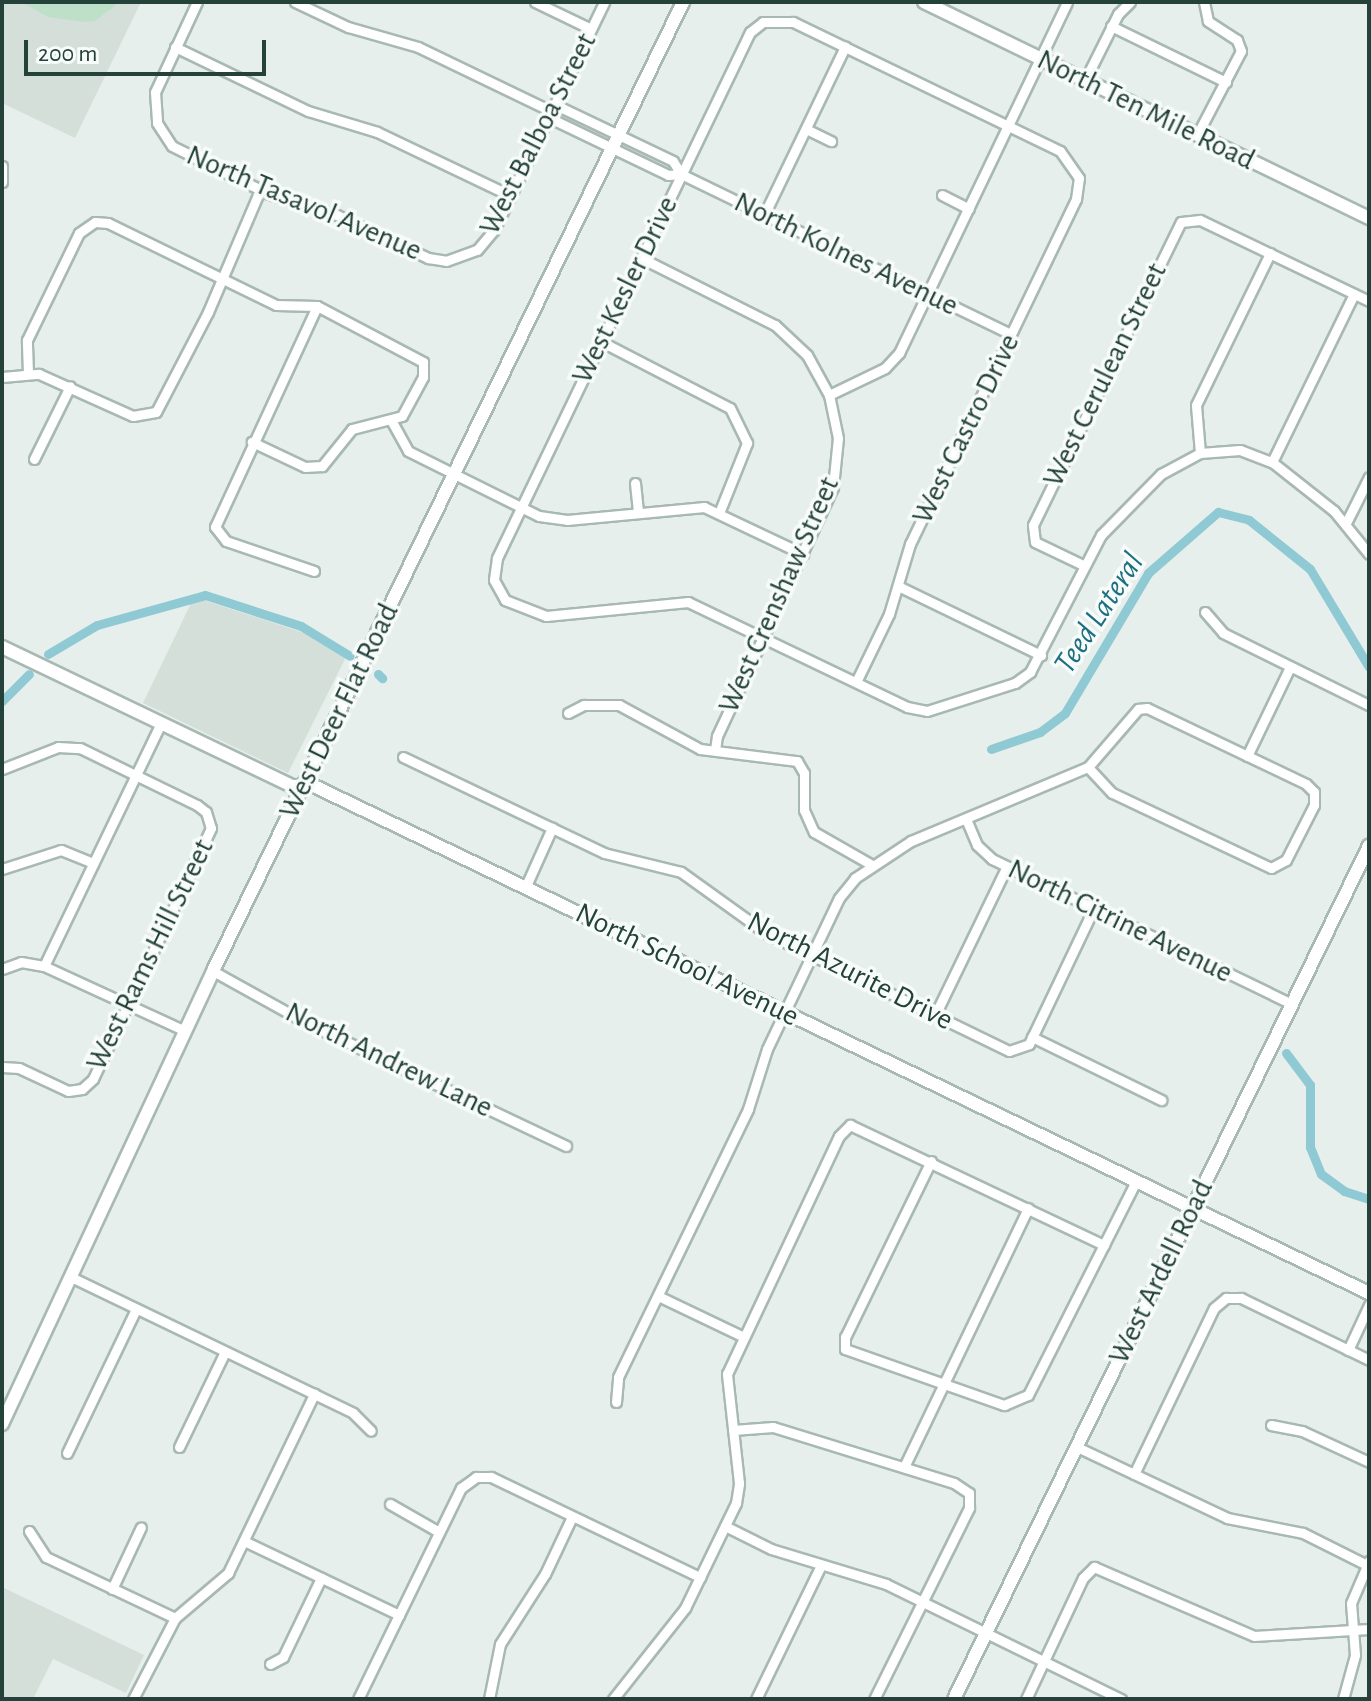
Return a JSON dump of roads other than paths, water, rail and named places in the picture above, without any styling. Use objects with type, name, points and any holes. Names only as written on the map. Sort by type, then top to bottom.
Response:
[{"type":"street","points":[[197,2],[175,47],[308,111],[377,132],[511,196]]},
{"type":"street","name":"North Kolnes Avenue","points":[[295,2],[348,27],[418,47],[551,111],[556,121],[613,149],[668,175],[681,174],[1011,334]]},
{"type":"street","points":[[535,2],[591,29]]},
{"type":"street","name":"West Balboa Street","points":[[463,257],[489,239],[604,2]]},
{"type":"street","name":"West Deer Flat Road","points":[[2,1424],[213,971],[683,2]]},
{"type":"street","name":"North Ten Mile Road","points":[[924,2],[1369,218]]},
{"type":"street","points":[[829,395],[885,368],[899,353],[1067,2]]},
{"type":"street","points":[[1197,135],[1241,47],[1208,21],[1204,2]]},
{"type":"street","points":[[1085,80],[1111,26],[1126,4]]},
{"type":"street","name":"West Kesler Drive","points":[[762,637],[675,601],[536,615],[505,600],[494,580],[497,558],[750,32],[779,19],[845,47]]},
{"type":"street","points":[[1111,26],[1226,82]]},
{"type":"street","name":"North Tasavol Avenue","points":[[175,47],[155,92],[157,123],[183,154],[260,190],[337,215],[428,258],[463,257]]},
{"type":"street","points":[[764,215],[845,47],[1008,126]]},
{"type":"street","name":"North Kolnes Avenue","points":[[551,111],[562,108],[673,161],[681,174]]},
{"type":"street","name":"West Castro Drive","points":[[856,682],[898,586],[910,544],[1076,199],[1079,178],[1060,151],[1008,126]]},
{"type":"street","points":[[806,129],[831,141]]},
{"type":"street","points":[[2,166],[2,182]]},
{"type":"street","points":[[2,377],[28,373],[70,386],[133,416],[149,416],[163,404],[208,312],[218,278],[260,190]]},
{"type":"street","points":[[942,195],[969,209]]},
{"type":"street","name":"West Cerulean Street","points":[[1083,565],[1032,537],[1033,525],[1158,265],[1187,218],[1270,253]]},
{"type":"street","points":[[28,373],[27,340],[79,233],[95,222],[108,223],[276,305],[317,306],[423,362],[423,377],[408,409],[391,420],[352,429],[322,466],[305,467],[252,442]]},
{"type":"street","points":[[1200,453],[1196,405],[1270,253],[1369,301]]},
{"type":"street","name":"West Crenshaw Street","points":[[641,258],[775,325],[807,355],[829,395],[838,438],[836,469],[803,554],[717,736],[715,750]]},
{"type":"street","points":[[1272,462],[1354,294]]},
{"type":"street","points":[[314,571],[226,541],[216,531],[215,518],[317,306]]},
{"type":"street","points":[[600,341],[721,400],[744,429],[745,456],[719,513]]},
{"type":"street","points":[[34,459],[70,386]]},
{"type":"street","points":[[391,420],[408,451],[552,520],[690,505],[719,513],[803,554]]},
{"type":"street","points":[[762,637],[907,707],[938,711],[1015,683],[1041,655],[1083,565],[1101,535],[1161,474],[1200,453],[1240,450],[1272,462],[1346,523],[1369,554]]},
{"type":"street","points":[[1346,523],[1369,477]]},
{"type":"street","points":[[635,483],[638,511]]},
{"type":"street","points":[[898,586],[1041,655]]},
{"type":"street","points":[[1205,612],[1223,633],[1369,705]]},
{"type":"street","name":"North School Avenue","points":[[2,647],[302,786],[314,786],[1369,1293]]},
{"type":"street","points":[[1247,756],[1290,667]]},
{"type":"street","points":[[568,713],[584,705],[619,705],[692,746],[797,761],[804,773],[804,810],[814,832],[872,865]]},
{"type":"street","points":[[616,1402],[618,1377],[748,1109],[785,1012],[839,898],[872,865],[911,841],[1088,767],[1138,709],[1147,708],[1314,792],[1314,805],[1286,860],[1277,867],[1112,793],[1088,767]]},
{"type":"street","points":[[44,966],[161,723]]},
{"type":"street","points":[[2,769],[64,746],[80,748],[136,776]]},
{"type":"street","name":"North Azurite Drive","points":[[403,757],[604,853],[681,872],[739,917],[812,956],[1009,1051],[1022,1050],[1032,1037]]},
{"type":"street","name":"West Rams Hill Street","points":[[2,1067],[19,1068],[68,1091],[82,1089],[93,1079],[209,838],[210,819],[197,805],[136,776]]},
{"type":"street","name":"North Citrine Avenue","points":[[966,819],[983,853],[1292,1004]]},
{"type":"street","points":[[525,888],[552,828]]},
{"type":"street","name":"West Ardell Road","points":[[954,1699],[1369,846]]},
{"type":"street","points":[[2,869],[61,850],[94,863]]},
{"type":"street","points":[[935,1015],[1007,866]]},
{"type":"street","points":[[1094,908],[1032,1037],[1161,1100]]},
{"type":"street","points":[[2,969],[21,962],[44,966],[185,1031]]},
{"type":"street","name":"North Andrew Lane","points":[[213,971],[305,1022],[566,1146]]},
{"type":"street","points":[[613,1699],[685,1608],[725,1526],[738,1493],[727,1374],[742,1336],[850,1125],[1104,1245]]},
{"type":"street","points":[[931,1161],[845,1337],[845,1349],[939,1385],[1004,1405],[1017,1404],[1028,1395],[1136,1181]]},
{"type":"street","points":[[904,1467],[939,1385],[1028,1208]]},
{"type":"street","points":[[71,1277],[353,1413],[371,1431]]},
{"type":"street","points":[[658,1296],[742,1336]]},
{"type":"street","points":[[1134,1474],[1214,1308],[1226,1298],[1241,1298],[1369,1360]]},
{"type":"street","points":[[1348,1350],[1369,1305]]},
{"type":"street","points":[[67,1453],[136,1309]]},
{"type":"street","points":[[179,1447],[225,1352]]},
{"type":"street","points":[[133,1699],[175,1618],[222,1582],[314,1394]]},
{"type":"street","points":[[1271,1425],[1302,1431],[1369,1462]]},
{"type":"street","points":[[733,1430],[773,1427],[904,1467],[969,1493],[969,1508],[874,1699]]},
{"type":"street","points":[[1077,1447],[1227,1518],[1303,1533],[1368,1563],[1351,1603],[1355,1655],[1343,1699]]},
{"type":"street","points":[[358,1699],[461,1488],[476,1477],[491,1477],[700,1577]]},
{"type":"street","points":[[390,1504],[439,1532]]},
{"type":"street","points":[[489,1699],[500,1644],[545,1574],[572,1517]]},
{"type":"street","points":[[725,1526],[821,1565],[886,1584],[1121,1699]]},
{"type":"street","points":[[112,1589],[141,1527]]},
{"type":"street","points":[[29,1531],[46,1557],[175,1618]]},
{"type":"street","points":[[244,1541],[399,1615]]},
{"type":"street","points":[[756,1699],[821,1565]]},
{"type":"street","points":[[1026,1699],[1083,1578],[1094,1567],[1254,1636],[1369,1629]]},
{"type":"street","points":[[270,1664],[283,1657],[321,1578]]},
{"type":"waterway","name":"Teed Lateral","points":[[991,749],[1040,732],[1065,713],[1148,573],[1218,512],[1249,520],[1310,569],[1369,667]]},
{"type":"waterway","name":"Teed Lateral","points":[[48,654],[97,625],[205,595],[301,626],[350,656]]},
{"type":"waterway","name":"Teed Lateral","points":[[2,701],[29,674]]},
{"type":"waterway","name":"Teed Lateral","points":[[378,674],[382,678]]},
{"type":"waterway","points":[[1286,1053],[1310,1085],[1310,1147],[1321,1174],[1344,1191],[1369,1199]]}]
